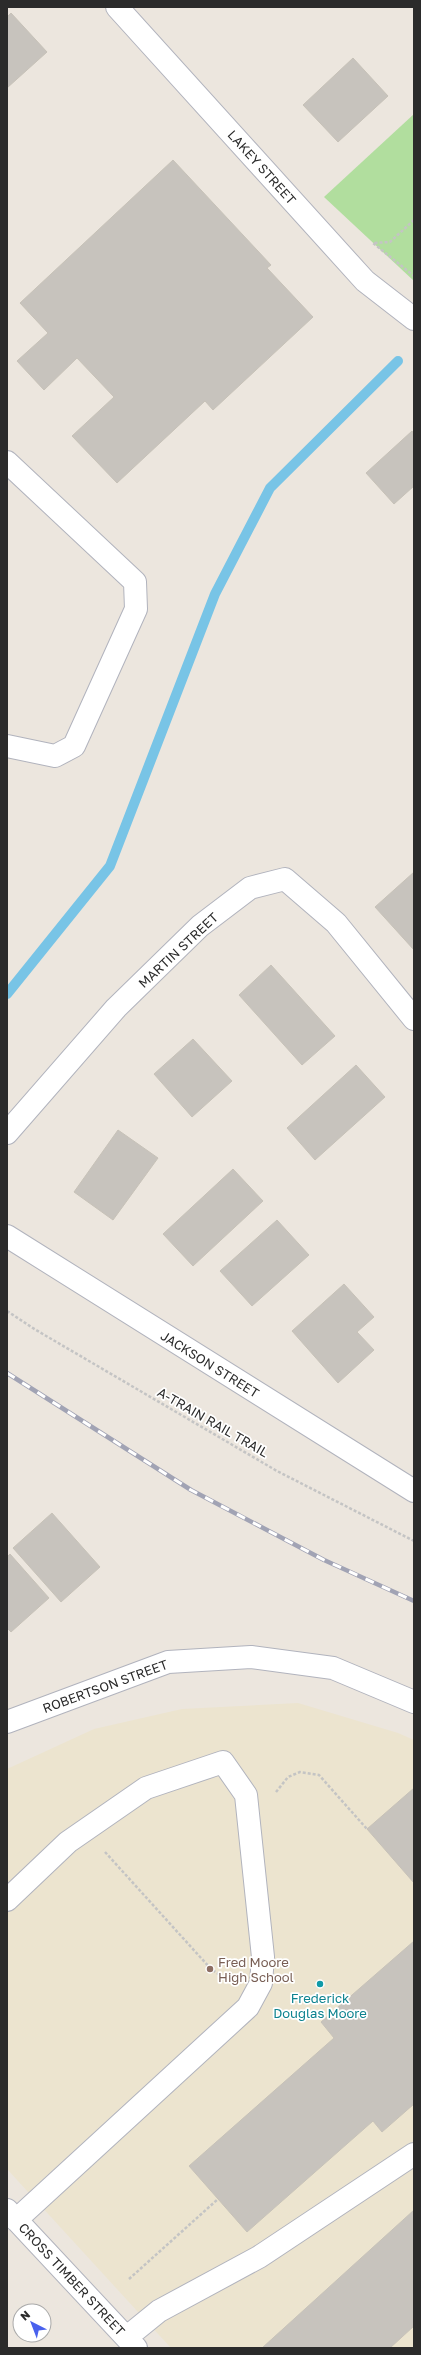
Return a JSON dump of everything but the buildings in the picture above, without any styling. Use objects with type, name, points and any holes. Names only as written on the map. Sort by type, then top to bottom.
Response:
[{"type":"street","name":"LAKEY STREET","points":[[117,7],[365,281],[414,320]]},
{"type":"street","points":[[7,462],[135,582],[136,609],[74,746],[54,756],[7,746]]},
{"type":"street","name":"MARTIN STREET","points":[[7,1133],[116,1008],[200,926],[250,888],[284,880],[336,923],[414,1019]]},
{"type":"street","name":"JACKSON STREET","points":[[7,1236],[414,1491]]},
{"type":"street","name":"ROBERTSON STREET","points":[[7,1722],[168,1662],[251,1657],[333,1668],[414,1702]]},
{"type":"street","points":[[7,1900],[68,1842],[146,1788],[223,1762],[246,1795],[263,1958],[261,1983],[248,2007],[11,2215]]},
{"type":"street","points":[[132,2343],[159,2312],[260,2257],[414,2154]]},
{"type":"street","name":"CROSS TIMBER STREET","points":[[11,2215],[132,2343]]},
{"type":"path","points":[[414,220],[390,242],[373,243],[414,276]]},
{"type":"path","name":"A-TRAIN RAIL TRAIL","points":[[7,1311],[36,1330],[277,1471],[414,1541]]},
{"type":"path","points":[[275,1797],[277,1789],[288,1778],[300,1772],[319,1775],[367,1829]]},
{"type":"path","points":[[101,1847],[211,1970],[234,1984]]},
{"type":"path","points":[[129,2279],[218,2199]]},
{"type":"shaded area","name":"Fred Moore High School","points":[[298,1703],[398,1733],[414,1740],[414,2348],[171,2348],[7,2169],[7,1769],[94,1729],[182,1709]]},
{"type":"green space","points":[[414,114],[414,281],[324,197]]},
{"type":"waterway","points":[[7,994],[110,866],[215,594],[270,488],[398,361]]},
{"type":"railway","points":[[7,1373],[191,1490],[324,1560],[414,1601]]},
{"type":"place","name":"Fred Moore High School","points":[[210,1969]]},
{"type":"place","name":"Frederick Douglas Moore","points":[[320,1984]]}]
